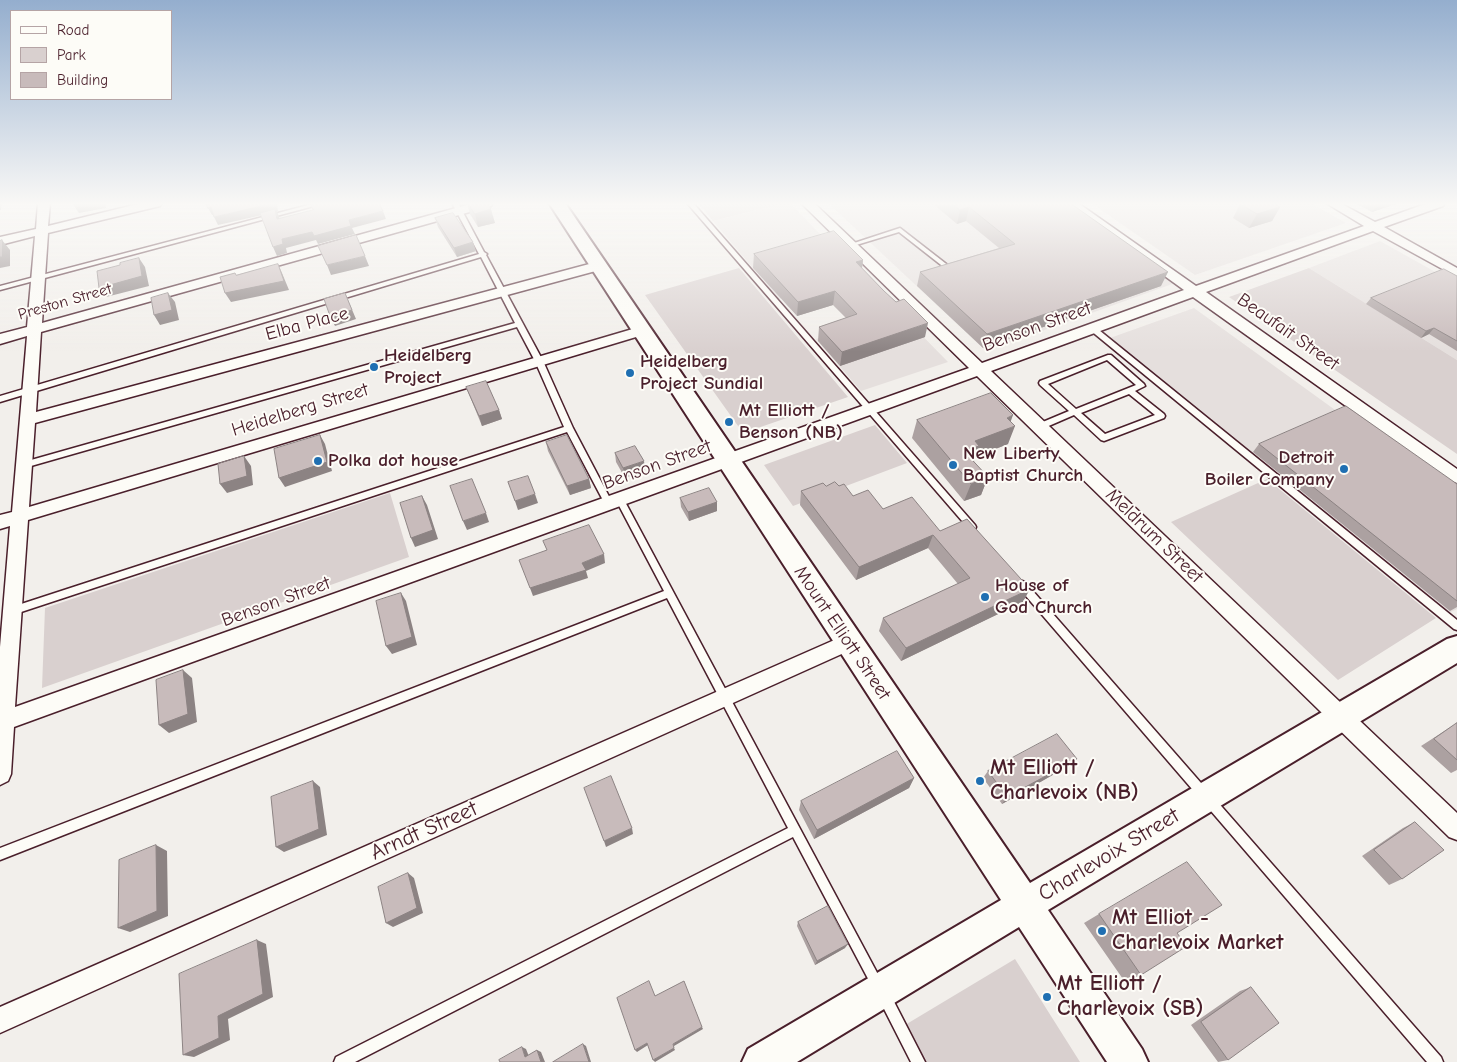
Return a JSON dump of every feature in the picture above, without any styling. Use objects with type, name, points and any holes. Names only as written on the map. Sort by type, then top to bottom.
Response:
[{"type":"main road","name":"Mount Elliott Street","points":[[589,253],[1129,1062]]},
{"type":"main road","name":"Charlevoix Street","points":[[761,1062],[1457,648]]},
{"type":"street","points":[[0,774],[2,721],[40,253]]},
{"type":"street","name":"Preston Street","points":[[0,339],[299,253]]},
{"type":"street","name":"Meldrum Street","points":[[859,253],[1041,426],[1457,829]]},
{"type":"street","name":"Beaufait Street","points":[[1141,253],[1457,476]]},
{"type":"street","name":"Benson Street","points":[[2,721],[614,502],[1301,253]]},
{"type":"street","points":[[1420,253],[1457,273]]},
{"type":"street","name":"Elba Place","points":[[27,420],[598,266]]},
{"type":"street","name":"Heidelberg Street","points":[[0,522],[641,331]]},
{"type":"street","name":"Arndt Street","points":[[0,1020],[848,642]]},
{"type":"lane","points":[[0,288],[134,253]]},
{"type":"lane","points":[[733,253],[981,538]]},
{"type":"lane","points":[[929,253],[952,271]]},
{"type":"lane","points":[[0,399],[484,254],[539,361],[569,428],[670,593],[918,1062]]},
{"type":"lane","points":[[24,465],[519,324]]},
{"type":"lane","points":[[1092,328],[1457,626]]},
{"type":"lane","points":[[1041,426],[1075,412],[1130,390],[1141,386],[1108,357],[1043,383],[1075,412],[1104,438],[1161,416],[1130,390]]},
{"type":"lane","points":[[12,611],[569,428]]},
{"type":"lane","points":[[1013,575],[1436,1062]]},
{"type":"lane","points":[[0,854],[670,593]]},
{"type":"lane","points":[[341,1062],[795,830]]},
{"type":"shaded area","points":[[740,253],[838,253],[860,275],[779,299]]},
{"type":"shaded area","points":[[881,253],[1131,253],[1175,283],[986,351]]},
{"type":"shaded area","points":[[1163,253],[1260,253],[1195,275]]},
{"type":"shaded area","points":[[1350,253],[1401,253],[1457,284],[1457,360],[1309,268]]},
{"type":"shaded area","name":"Detroit Boiler Company","points":[[1194,308],[1457,498],[1457,609],[1449,613],[1110,338]]},
{"type":"shaded area","points":[[900,313],[948,362],[861,391],[816,339]]},
{"type":"green space","points":[[739,268],[848,397],[743,433],[645,295]]},
{"type":"green space","points":[[1309,268],[1457,360],[1457,454],[1229,297]]},
{"type":"green space","points":[[875,425],[907,463],[793,506],[764,465]]},
{"type":"green space","points":[[1267,479],[1436,618],[1338,680],[1171,522]]},
{"type":"green space","points":[[390,493],[409,557],[42,688],[45,608]]},
{"type":"green space","points":[[1015,959],[1080,1062],[925,1062],[905,1025]]},
{"type":"building","points":[[321,253],[364,253],[365,256],[327,265]]},
{"type":"building","points":[[856,253],[863,260],[856,262],[884,291],[896,302],[904,299],[928,323],[842,352],[819,327],[857,314],[835,291],[798,302],[754,254]]},
{"type":"building","points":[[986,253],[1140,253],[1168,272],[987,334],[920,272]]},
{"type":"building","points":[[139,258],[142,276],[99,288],[97,271]]},
{"type":"building","points":[[278,264],[284,281],[225,293],[220,277],[235,273],[236,275]]},
{"type":"building","points":[[1444,269],[1457,276],[1457,341],[1434,328],[1426,331],[1371,298]]},
{"type":"building","points":[[168,293],[172,310],[154,315],[151,298]]},
{"type":"building","points":[[345,293],[352,310],[330,316],[324,299]]},
{"type":"building","points":[[486,381],[499,410],[479,416],[466,387]]},
{"type":"building","points":[[991,393],[1013,415],[1007,418],[1015,426],[975,441],[979,446],[964,451],[988,477],[971,484],[917,420]]},
{"type":"building","points":[[1346,406],[1457,484],[1457,601],[1259,444]]},
{"type":"building","points":[[320,435],[327,462],[279,478],[274,449]]},
{"type":"building","points":[[567,435],[589,479],[567,486],[546,442]]},
{"type":"building","points":[[635,446],[644,461],[623,468],[615,453]]},
{"type":"building","points":[[244,456],[247,476],[220,484],[218,464]]},
{"type":"building","points":[[528,476],[535,494],[515,501],[508,482]]},
{"type":"building","points":[[472,479],[486,513],[463,521],[450,486]]},
{"type":"building","points":[[835,482],[839,486],[844,484],[853,496],[868,490],[883,509],[912,497],[940,531],[967,519],[1030,589],[906,648],[883,618],[970,578],[933,535],[859,567],[801,491],[823,483],[826,486]]},
{"type":"building","points":[[709,488],[717,502],[688,512],[680,498]]},
{"type":"building","points":[[422,496],[433,530],[411,538],[400,503]]},
{"type":"building","points":[[589,525],[604,554],[582,563],[586,570],[530,588],[519,560],[547,550],[543,541]]},
{"type":"building","points":[[401,593],[412,637],[386,646],[376,601]]},
{"type":"building","points":[[183,670],[188,714],[159,725],[156,680]]},
{"type":"building","points":[[1457,723],[1457,760],[1434,739]]},
{"type":"building","points":[[1057,734],[1077,759],[1007,797],[988,771]]},
{"type":"building","points":[[897,751],[914,778],[817,830],[801,801]]},
{"type":"building","points":[[611,776],[632,828],[604,841],[584,788]]},
{"type":"building","points":[[313,781],[319,829],[276,847],[271,797]]},
{"type":"building","points":[[1415,822],[1444,850],[1402,879],[1374,850]]},
{"type":"building","points":[[156,845],[157,911],[118,928],[119,860]]},
{"type":"building","points":[[1187,862],[1222,905],[1177,933],[1187,946],[1141,975],[1099,914]]},
{"type":"building","points":[[408,873],[417,908],[386,923],[378,887]]},
{"type":"building","points":[[828,906],[848,944],[817,961],[798,922]]},
{"type":"building","points":[[257,940],[263,994],[218,1016],[219,1038],[183,1055],[179,974]]},
{"type":"building","points":[[649,981],[655,996],[684,981],[702,1027],[673,1044],[674,1048],[653,1060],[647,1043],[635,1050],[617,998]]},
{"type":"building","points":[[1251,987],[1279,1023],[1228,1060],[1201,1022]]},
{"type":"building","points":[[583,1044],[589,1062],[553,1062]]},
{"type":"building","points":[[522,1047],[525,1057],[537,1050],[541,1062],[500,1062],[499,1060]]},
{"type":"place","name":"Heidelberg Project","points":[[374,367]]},
{"type":"place","name":"Heidelberg Project Sundial","points":[[630,373]]},
{"type":"place","name":"Mt Elliott / Benson (NB)","points":[[729,422]]},
{"type":"place","name":"Polka dot house","points":[[318,461]]},
{"type":"place","name":"New Liberty Baptist Church","points":[[953,465]]},
{"type":"place","name":"Detroit Boiler Company","points":[[1344,469]]},
{"type":"place","name":"House of God Church","points":[[985,597]]},
{"type":"place","name":"Mt Elliott / Charlevoix (NB)","points":[[980,781]]},
{"type":"place","name":"Mt Elliot - Charlevoix Market","points":[[1102,931]]},
{"type":"place","name":"Mt Elliott / Charlevoix (SB)","points":[[1047,997]]}]
